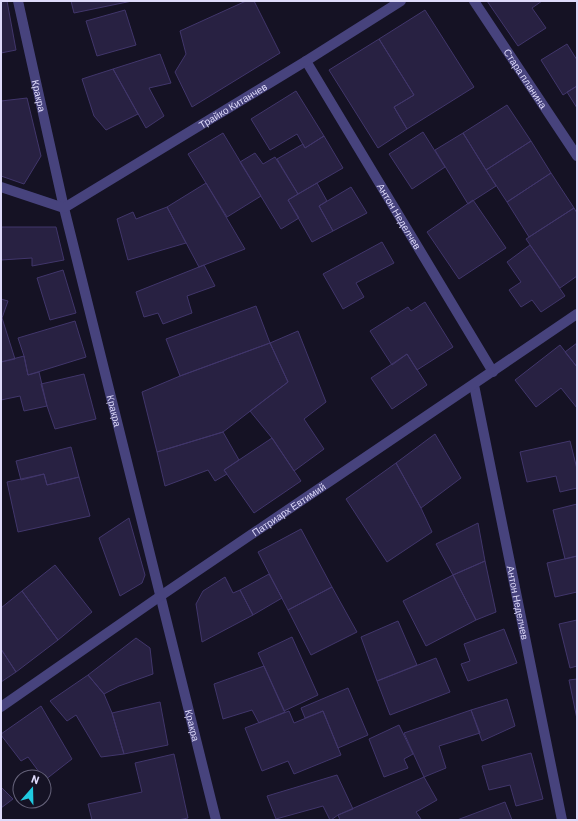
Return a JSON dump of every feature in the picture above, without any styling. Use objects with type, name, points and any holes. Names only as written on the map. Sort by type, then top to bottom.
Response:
[{"type":"street","name":"Кракра","points":[[18,1],[64,208],[159,597],[216,820]]},
{"type":"street","name":"Трайко Китанчев","points":[[64,208],[306,61],[401,1]]},
{"type":"street","name":"Стара планина","points":[[474,1],[577,156]]},
{"type":"street","name":"Антон Неделчев","points":[[306,61],[493,372]]},
{"type":"street","points":[[1,187],[64,208]]},
{"type":"street","name":"Патриарх Евтимий","points":[[1,707],[159,597],[577,314]]},
{"type":"street","name":"Антон Неделчев","points":[[474,385],[562,820]]},
{"type":"building","points":[[1,1],[7,1],[16,50],[1,53]]},
{"type":"building","points":[[71,1],[132,1],[74,13]]},
{"type":"building","points":[[246,1],[254,1],[280,53],[192,107],[175,72],[186,54],[180,31]]},
{"type":"building","points":[[487,1],[542,1],[532,8],[546,28],[518,46]]},
{"type":"building","points":[[125,10],[136,45],[97,56],[86,21]]},
{"type":"building","points":[[425,10],[474,87],[407,129],[394,107],[414,95],[379,39]]},
{"type":"building","points":[[379,39],[414,95],[394,107],[407,129],[378,148],[329,70]]},
{"type":"building","points":[[567,44],[577,60],[577,86],[563,95],[541,60]]},
{"type":"building","points":[[160,54],[171,83],[149,88],[164,116],[146,128],[113,69]]},
{"type":"building","points":[[113,69],[138,114],[106,130],[94,116],[82,79]]},
{"type":"building","points":[[577,86],[577,108],[567,92]]},
{"type":"building","points":[[296,91],[324,136],[305,148],[297,134],[270,150],[251,119]]},
{"type":"building","points":[[27,98],[41,156],[24,184],[1,176],[1,101]]},
{"type":"building","points":[[507,105],[531,141],[486,170],[463,133]]},
{"type":"building","points":[[423,132],[445,167],[412,189],[389,154]]},
{"type":"building","points":[[223,133],[261,196],[227,217],[188,154]]},
{"type":"building","points":[[463,133],[496,186],[468,204],[435,150]]},
{"type":"building","points":[[324,136],[343,168],[298,194],[277,159],[303,144],[305,148]]},
{"type":"building","points":[[531,141],[551,173],[507,202],[486,170]]},
{"type":"building","points":[[255,153],[263,164],[275,157],[298,194],[288,200],[299,218],[281,229],[240,162]]},
{"type":"building","points":[[551,173],[574,208],[529,237],[507,202]]},
{"type":"building","points":[[206,183],[245,249],[199,267],[167,207]]},
{"type":"building","points":[[317,183],[327,201],[319,206],[333,231],[312,242],[288,200]]},
{"type":"building","points":[[351,187],[367,213],[333,231],[319,206]]},
{"type":"building","points":[[473,200],[506,248],[459,279],[427,232]]},
{"type":"building","points":[[167,207],[186,243],[128,260],[117,219],[133,212],[136,219]]},
{"type":"building","points":[[574,208],[577,213],[577,276],[560,288],[526,239]]},
{"type":"building","points":[[1,227],[56,227],[64,260],[32,266],[32,258],[1,260]]},
{"type":"building","points":[[382,242],[394,263],[356,283],[364,297],[343,309],[323,274]]},
{"type":"building","points":[[530,245],[565,296],[541,312],[532,300],[521,307],[509,290],[521,282],[507,262]]},
{"type":"building","points":[[204,265],[215,286],[187,296],[192,313],[163,324],[158,313],[144,317],[136,292]]},
{"type":"building","points":[[63,270],[76,313],[50,320],[37,278]]},
{"type":"building","points":[[1,299],[8,301],[2,318],[15,359],[1,362]]},
{"type":"building","points":[[425,302],[453,347],[417,370],[407,354],[392,365],[370,331],[408,307],[411,311]]},
{"type":"building","points":[[256,306],[270,343],[180,376],[166,339]]},
{"type":"building","points":[[75,321],[86,357],[28,375],[18,338]]},
{"type":"building","points":[[298,331],[326,402],[304,419],[324,449],[294,471],[272,438],[250,411],[288,382],[270,343]]},
{"type":"building","points":[[270,343],[288,382],[223,432],[157,452],[142,392],[180,376]]},
{"type":"building","points":[[577,343],[577,367],[565,352]]},
{"type":"building","points":[[560,345],[577,367],[577,408],[561,388],[536,407],[515,380]]},
{"type":"building","points":[[407,354],[427,385],[392,409],[371,378]]},
{"type":"building","points":[[24,356],[28,375],[39,372],[47,406],[24,411],[20,396],[1,400],[1,362]]},
{"type":"building","points":[[84,374],[96,419],[55,429],[41,384]]},
{"type":"building","points":[[223,432],[239,460],[224,470],[227,474],[215,481],[208,470],[165,486],[157,452]]},
{"type":"building","points":[[435,434],[461,478],[421,508],[396,463]]},
{"type":"building","points":[[272,438],[301,481],[254,513],[224,470]]},
{"type":"building","points":[[570,441],[577,469],[577,488],[560,492],[556,476],[527,482],[520,452]]},
{"type":"building","points":[[71,447],[79,477],[47,485],[44,474],[21,480],[16,461]]},
{"type":"building","points":[[396,463],[421,508],[432,532],[387,562],[346,499]]},
{"type":"building","points":[[44,474],[47,485],[79,477],[90,516],[18,532],[7,482]]},
{"type":"building","points":[[577,504],[577,556],[565,559],[553,510]]},
{"type":"building","points":[[129,518],[145,575],[142,583],[120,596],[99,538]]},
{"type":"building","points":[[478,523],[485,561],[453,575],[436,544]]},
{"type":"building","points":[[301,529],[332,587],[288,610],[258,552]]},
{"type":"building","points":[[577,556],[577,592],[555,597],[547,563]]},
{"type":"building","points":[[485,561],[496,612],[476,620],[453,575]]},
{"type":"building","points":[[55,565],[92,612],[58,640],[22,591]]},
{"type":"building","points":[[269,574],[282,598],[253,615],[240,590]]},
{"type":"building","points":[[453,575],[476,620],[426,646],[403,601]]},
{"type":"building","points":[[225,577],[233,593],[240,590],[253,615],[202,642],[196,604],[203,591]]},
{"type":"building","points":[[332,587],[357,632],[311,655],[288,610]]},
{"type":"building","points":[[22,591],[58,640],[16,672],[1,649],[1,608]]},
{"type":"building","points":[[577,620],[577,666],[570,668],[559,624]]},
{"type":"building","points":[[398,621],[417,665],[377,681],[361,637]]},
{"type":"building","points":[[504,629],[517,663],[468,681],[461,664],[470,661],[464,644]]},
{"type":"building","points":[[292,637],[318,695],[284,711],[258,653]]},
{"type":"building","points":[[136,638],[150,648],[153,674],[119,686],[104,694],[88,675]]},
{"type":"building","points":[[1,649],[16,672],[1,682]]},
{"type":"building","points":[[436,658],[450,692],[390,715],[377,681]]},
{"type":"building","points":[[264,666],[285,712],[259,723],[252,710],[223,719],[214,684]]},
{"type":"building","points":[[88,675],[104,694],[112,713],[124,754],[101,757],[76,715],[67,721],[50,701]]},
{"type":"building","points":[[577,679],[577,719],[569,680]]},
{"type":"building","points":[[348,688],[368,735],[338,748],[323,711],[305,718],[301,708]]},
{"type":"building","points":[[507,699],[515,726],[482,741],[471,710]]},
{"type":"building","points":[[160,702],[168,745],[124,754],[112,713]]},
{"type":"building","points":[[41,706],[72,759],[52,775],[52,769],[37,769],[28,757],[21,761],[1,734]]},
{"type":"building","points":[[471,710],[480,733],[439,746],[446,768],[424,777],[404,733]]},
{"type":"building","points":[[289,711],[294,723],[323,711],[341,755],[294,774],[288,761],[262,771],[245,728]]},
{"type":"building","points":[[399,725],[413,754],[404,759],[408,768],[384,777],[369,739]]},
{"type":"building","points":[[531,753],[543,799],[516,806],[510,785],[489,790],[482,766]]},
{"type":"building","points":[[174,754],[188,818],[178,820],[92,820],[88,804],[142,792],[135,763]]},
{"type":"building","points":[[337,775],[353,809],[338,815],[331,820],[323,806],[276,819],[267,796]]},
{"type":"building","points":[[424,777],[437,800],[416,812],[421,819],[340,820],[338,815]]},
{"type":"building","points":[[1,787],[12,800],[1,808]]},
{"type":"building","points":[[505,802],[512,820],[457,820]]}]
